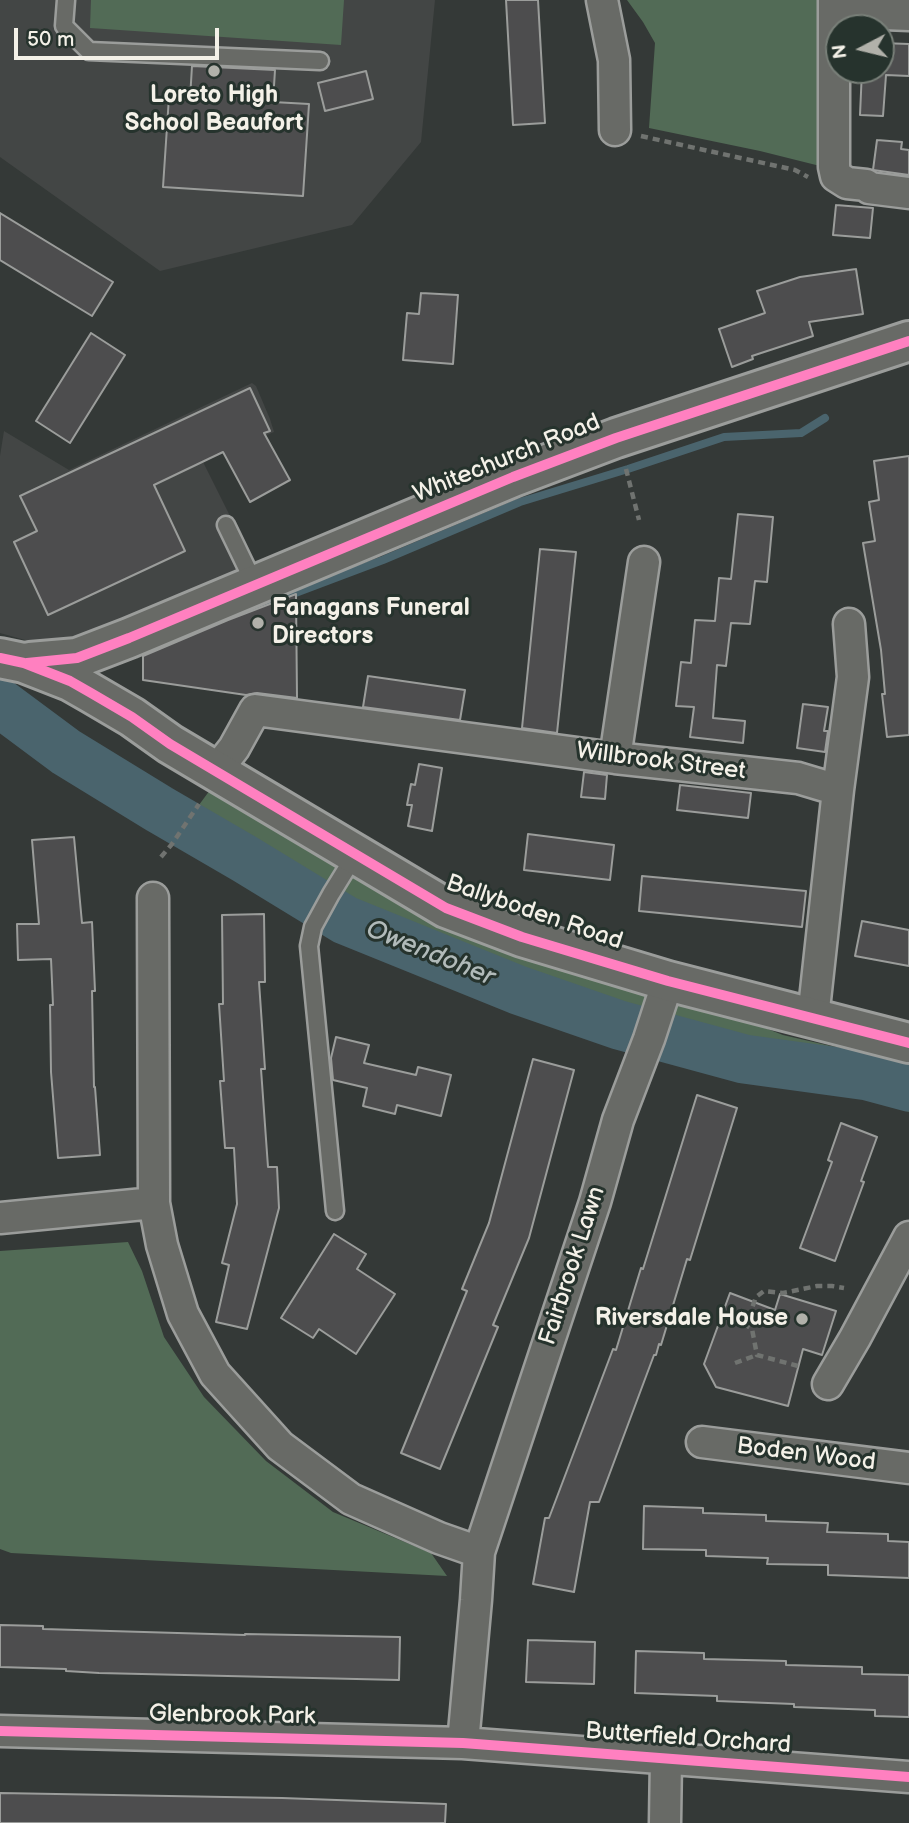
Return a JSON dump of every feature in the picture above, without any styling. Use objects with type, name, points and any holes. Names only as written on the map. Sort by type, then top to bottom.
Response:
[{"type":"street","points":[[602,0],[614,60],[615,130]]},
{"type":"street","points":[[909,15],[834,6],[836,176],[847,183],[909,193]]},
{"type":"street","name":"Whitechurch Road","points":[[12,660],[77,658],[506,480],[617,438],[909,341]]},
{"type":"street","points":[[615,758],[645,562]]},
{"type":"street","points":[[813,1018],[853,677],[849,624]]},
{"type":"street","points":[[80,687],[129,638]]},
{"type":"street","name":"Ballyboden Road","points":[[12,660],[80,687],[132,717],[170,744],[208,787],[355,855],[446,908],[522,937],[668,981],[909,1043]]},
{"type":"street","name":"Willbrook Street","points":[[208,787],[234,748],[242,708],[615,758],[798,778],[838,790]]},
{"type":"street","points":[[153,898],[154,1203],[162,1245],[183,1314],[215,1374],[280,1446],[351,1499],[439,1538],[479,1552]]},
{"type":"street","name":"Fairbrook Lawn","points":[[463,1743],[479,1552],[594,1202],[618,1120],[668,981]]},
{"type":"street","points":[[0,1218],[154,1203]]},
{"type":"street","points":[[828,1384],[909,1237]]},
{"type":"street","name":"Boden Wood","points":[[702,1442],[909,1468]]},
{"type":"street","name":"Glenbrook Park","points":[[0,1731],[463,1743]]},
{"type":"street","name":"Butterfield Orchard","points":[[463,1743],[909,1777]]},
{"type":"street","points":[[665,1823],[666,1758]]},
{"type":"lane","points":[[66,0],[64,26],[89,51],[320,61]]},
{"type":"lane","points":[[226,525],[255,585]]},
{"type":"lane","points":[[335,1211],[309,946],[313,927],[355,855]]},
{"type":"path","points":[[615,130],[795,170],[817,182]]},
{"type":"path","points":[[626,472],[639,520]]},
{"type":"path","points":[[161,856],[172,844],[208,787]]},
{"type":"path","points":[[757,1355],[752,1329],[746,1325],[756,1297],[764,1291],[783,1293],[817,1286],[844,1288]]},
{"type":"path","points":[[734,1363],[757,1355],[798,1366]]},
{"type":"shaded area","name":"Loreto High School Beaufort","points":[[0,0],[435,0],[421,142],[352,225],[160,271],[0,157]]},
{"type":"shaded area","points":[[252,383],[256,386],[274,432],[203,462],[255,566],[89,636],[25,640],[0,633],[0,456],[4,431],[69,470]]},
{"type":"green space","points":[[91,0],[344,0],[341,45],[90,28]]},
{"type":"green space","points":[[627,0],[826,0],[825,84],[829,84],[832,169],[649,128],[655,43]]},
{"type":"green space","points":[[221,775],[669,1002],[719,1010],[783,1035],[909,1064],[909,1112],[744,1059],[619,1025],[518,990],[345,920],[185,824]]},
{"type":"green space","points":[[128,1242],[142,1271],[164,1337],[204,1397],[266,1461],[333,1512],[431,1553],[447,1576],[11,1553],[0,1549],[0,1251]]},
{"type":"building","points":[[506,0],[538,0],[545,123],[513,125]]},
{"type":"building","points":[[895,44],[909,44],[909,76],[895,75]]},
{"type":"building","points":[[192,66],[275,70],[273,102],[309,104],[303,196],[163,187],[169,97],[190,99]]},
{"type":"building","points":[[366,71],[373,99],[325,111],[318,83]]},
{"type":"building","points":[[861,84],[885,84],[883,116],[860,115]]},
{"type":"building","points":[[877,140],[902,142],[901,149],[909,150],[909,175],[873,170]]},
{"type":"building","points":[[836,205],[873,208],[870,238],[833,235]]},
{"type":"building","points":[[0,213],[113,282],[92,316],[0,260]]},
{"type":"building","points":[[856,269],[863,314],[809,322],[813,336],[752,356],[753,359],[732,367],[719,329],[765,313],[757,291],[800,277]]},
{"type":"building","points":[[421,293],[458,295],[453,364],[403,360],[407,313],[419,314]]},
{"type":"building","points":[[91,333],[125,355],[70,443],[36,421]]},
{"type":"building","points":[[250,388],[270,431],[264,433],[290,480],[250,502],[223,452],[154,485],[185,551],[48,615],[14,542],[37,531],[20,496]]},
{"type":"building","points":[[909,456],[909,735],[887,737],[881,650],[863,543],[875,541],[869,502],[879,500],[874,461]]},
{"type":"building","points":[[738,514],[773,517],[767,582],[755,581],[750,624],[731,623],[726,666],[717,665],[713,718],[745,721],[743,743],[690,737],[694,707],[676,706],[681,662],[691,663],[695,620],[715,621],[719,578],[731,579]]},
{"type":"building","points":[[540,549],[576,552],[557,733],[522,728]]},
{"type":"building","name":"Fanagans Funeral Directors","points":[[296,594],[297,698],[257,693],[246,695],[143,680],[143,656]]},
{"type":"building","points":[[368,676],[465,690],[460,720],[363,707]]},
{"type":"building","points":[[803,704],[828,707],[824,731],[828,731],[825,752],[797,748]]},
{"type":"building","points":[[419,764],[442,768],[432,831],[408,826],[412,805],[407,805]]},
{"type":"building","points":[[584,772],[607,775],[605,799],[581,797]]},
{"type":"building","points":[[680,785],[751,793],[748,818],[677,810]]},
{"type":"building","points":[[528,834],[614,845],[610,880],[524,870]]},
{"type":"building","points":[[74,837],[82,923],[92,922],[95,991],[92,991],[94,1087],[100,1155],[58,1158],[51,1072],[51,959],[18,960],[17,924],[39,924],[32,840]]},
{"type":"building","points":[[642,876],[806,891],[802,927],[639,911]]},
{"type":"building","points":[[264,914],[265,982],[259,982],[265,1069],[261,1069],[268,1167],[277,1167],[279,1208],[247,1329],[216,1322],[229,1265],[222,1263],[237,1204],[234,1148],[225,1148],[220,1081],[224,1081],[219,1004],[223,1004],[222,915]]},
{"type":"building","points":[[862,921],[909,930],[909,966],[855,956]]},
{"type":"building","points":[[336,1037],[369,1045],[364,1063],[416,1075],[418,1067],[451,1075],[441,1116],[397,1105],[395,1114],[363,1106],[367,1088],[333,1080],[331,1058]]},
{"type":"building","points":[[533,1059],[574,1070],[529,1238],[493,1325],[498,1327],[440,1469],[401,1453],[467,1291],[462,1289],[489,1223]]},
{"type":"building","points":[[697,1095],[737,1108],[690,1260],[687,1259],[661,1345],[659,1344],[654,1355],[599,1502],[590,1502],[574,1592],[533,1584],[545,1518],[549,1518],[613,1349],[616,1350]]},
{"type":"building","points":[[841,1123],[877,1137],[861,1181],[864,1182],[835,1261],[800,1248],[832,1162],[828,1160]]},
{"type":"building","points":[[334,1234],[366,1254],[357,1269],[395,1294],[356,1354],[319,1329],[313,1338],[281,1318]]},
{"type":"building","points":[[730,1293],[775,1310],[780,1294],[836,1311],[822,1355],[803,1349],[788,1406],[716,1387],[704,1364]]},
{"type":"building","points":[[644,1506],[703,1508],[703,1513],[766,1515],[766,1521],[828,1523],[827,1532],[888,1534],[888,1541],[909,1542],[909,1578],[828,1575],[828,1565],[767,1564],[768,1558],[706,1556],[706,1550],[643,1549]]},
{"type":"building","points":[[0,1625],[43,1626],[43,1629],[400,1637],[399,1680],[99,1673],[0,1667]]},
{"type":"building","points":[[528,1640],[595,1642],[594,1684],[526,1682]]},
{"type":"building","points":[[636,1651],[704,1653],[704,1659],[786,1661],[786,1665],[862,1667],[862,1674],[909,1675],[909,1717],[875,1716],[875,1710],[717,1701],[717,1696],[635,1693]]},
{"type":"building","points":[[0,1793],[446,1804],[445,1823],[0,1823]]},
{"type":"waterway","points":[[192,632],[383,560],[520,502],[724,437],[801,433],[825,418]]},
{"type":"waterway","name":"Owendoher","points":[[0,703],[66,752],[345,920],[518,990],[619,1025],[744,1059],[868,1076],[909,1087]]},
{"type":"cycle path","points":[[27,663],[77,658],[513,477],[616,438],[909,341]]},
{"type":"cycle path","points":[[0,658],[24,663],[70,681],[132,717],[170,744],[446,908],[522,937],[668,981],[909,1043]]},
{"type":"cycle path","points":[[0,1731],[463,1743],[909,1777]]},
{"type":"place","name":"Loreto High School Beaufort","points":[[214,71]]},
{"type":"place","name":"Fanagans Funeral Directors","points":[[258,623]]},
{"type":"place","name":"Riversdale House","points":[[802,1319]]}]
